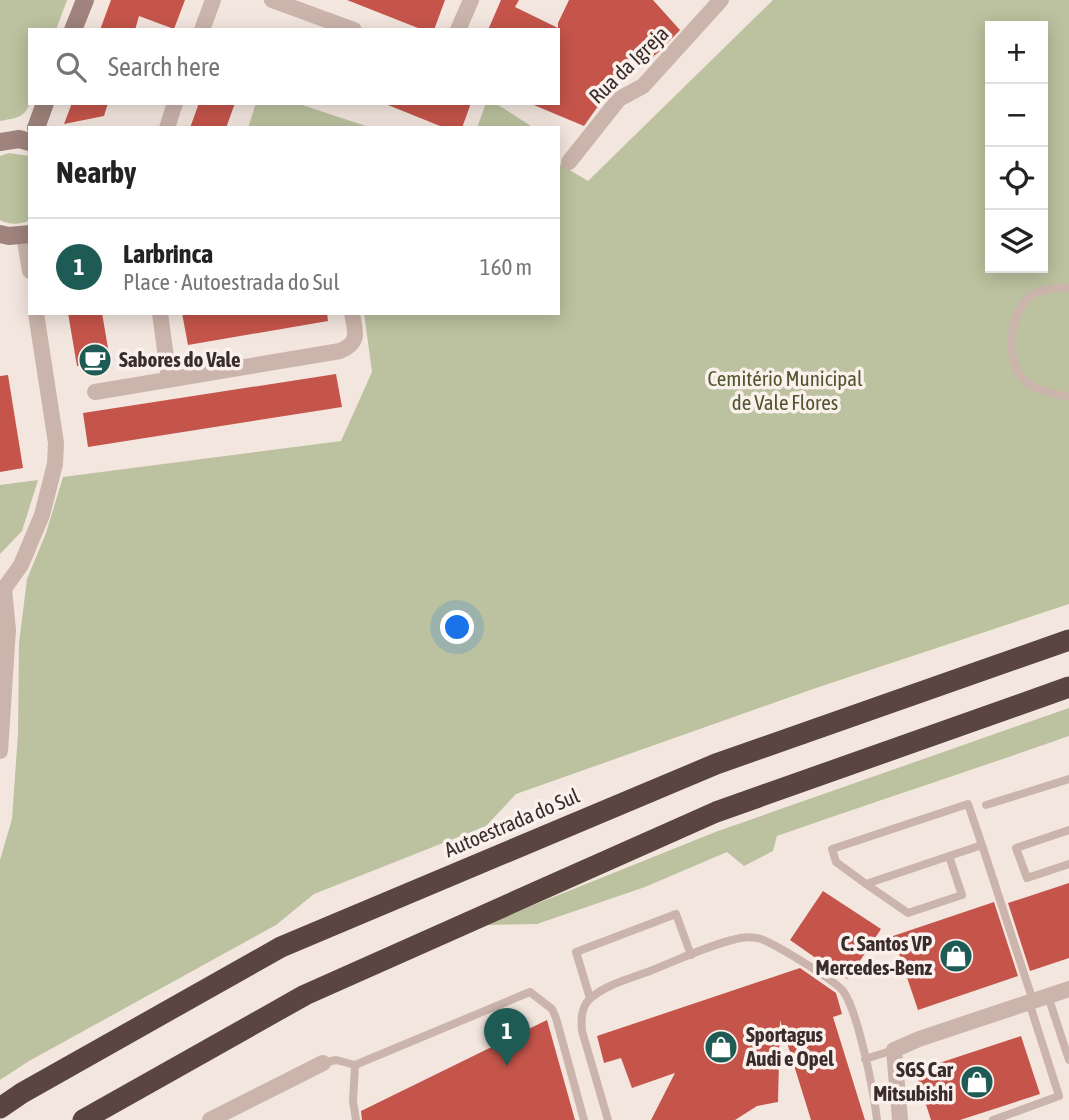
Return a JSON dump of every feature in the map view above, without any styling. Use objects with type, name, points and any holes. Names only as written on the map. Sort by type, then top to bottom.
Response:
[{"type":"highway","name":"Autoestrada do Sul","points":[[0,1108],[281,947],[716,764],[1069,640]]},
{"type":"highway","points":[[83,1120],[305,995],[716,812],[1069,687]]},
{"type":"street","points":[[74,28],[85,0]]},
{"type":"street","points":[[203,28],[213,0]]},
{"type":"street","points":[[272,0],[349,28]]},
{"type":"street","points":[[459,28],[471,0]]},
{"type":"street","name":"Rua da Igreja","points":[[569,162],[619,99],[643,86],[722,0]]},
{"type":"street","points":[[37,126],[44,105]]},
{"type":"street","points":[[168,126],[174,105]]},
{"type":"street","points":[[0,142],[19,139],[28,141]]},
{"type":"street","points":[[0,233],[9,236],[27,235]]},
{"type":"street","points":[[0,751],[8,630],[4,589],[33,540],[55,464],[56,443],[36,315]]},
{"type":"street","points":[[160,315],[169,380]]},
{"type":"street","points":[[95,392],[340,351],[351,347],[356,338],[352,315]]},
{"type":"street","points":[[900,1120],[894,1050],[919,1039],[1069,989]]},
{"type":"street","points":[[210,1120],[323,1063]]},
{"type":"lane","points":[[1069,286],[1048,289],[1032,296],[1014,321],[1012,340],[1014,359],[1021,377],[1038,388],[1056,395],[1069,396]]},
{"type":"lane","points":[[986,806],[1069,779]]},
{"type":"lane","points":[[950,856],[962,895],[908,912],[836,862],[832,849],[968,804],[1037,1000],[1059,1096]]},
{"type":"lane","points":[[1069,830],[1017,848],[1027,878],[1069,864]]},
{"type":"lane","points":[[866,884],[982,845]]},
{"type":"lane","points":[[590,998],[576,952],[676,914],[691,955]]},
{"type":"lane","points":[[608,1120],[582,1031],[584,1006],[590,998],[615,985],[691,955],[737,939],[759,938],[828,979],[845,994],[865,1059],[877,1120]]},
{"type":"lane","points":[[323,1063],[336,1060],[355,1065],[530,992],[552,1009],[556,1018],[584,1120]]},
{"type":"lane","points":[[1037,1000],[1069,1060]]},
{"type":"lane","points":[[865,1059],[894,1050]]},
{"type":"lane","points":[[355,1065],[353,1101],[356,1120]]},
{"type":"lane","points":[[993,1120],[1069,1093]]},
{"type":"green space","points":[[0,0],[67,0],[57,28],[28,28],[29,105],[18,117],[0,121]]},
{"type":"green space","name":"Cemitério Municipal de Vale Flores","points":[[773,0],[1069,0],[1069,604],[813,689],[516,794],[486,826],[314,894],[276,925],[29,1061],[0,1080],[0,860],[12,819],[18,734],[19,643],[27,579],[46,533],[63,477],[341,441],[372,372],[364,315],[560,315],[560,164],[588,181]]},
{"type":"green space","points":[[255,105],[302,105],[366,126],[249,126]]},
{"type":"green space","points":[[485,105],[498,105],[531,126],[478,126]]},
{"type":"green space","points":[[9,153],[28,156],[28,221],[18,224],[0,220],[0,156]]},
{"type":"green space","points":[[38,480],[22,531],[0,554],[0,485]]},
{"type":"green space","points":[[1069,708],[1069,736],[777,836],[773,851],[744,866],[727,852],[645,887],[537,924],[484,925],[718,831]]},
{"type":"building","points":[[111,0],[185,0],[174,28],[139,16],[136,28],[101,28]]},
{"type":"building","points":[[347,0],[445,0],[435,28],[418,28]]},
{"type":"building","points":[[501,0],[519,0],[515,7],[558,28],[489,28]]},
{"type":"building","points":[[569,0],[653,0],[680,30],[660,51],[606,95],[584,126],[534,105],[560,105],[558,23]]},
{"type":"building","points":[[71,105],[107,105],[104,116],[64,124]]},
{"type":"building","points":[[198,105],[234,105],[227,126],[191,126]]},
{"type":"building","points":[[388,105],[470,105],[463,126],[440,126]]},
{"type":"building","points":[[68,315],[102,315],[110,360],[77,366]]},
{"type":"building","points":[[182,315],[327,315],[328,321],[188,345]]},
{"type":"building","points":[[336,374],[342,407],[88,447],[83,413]]},
{"type":"building","points":[[8,375],[23,468],[0,472],[0,376]]},
{"type":"building","points":[[1069,883],[1069,958],[1030,971],[1008,903]]},
{"type":"building","points":[[823,891],[881,929],[848,979],[826,965],[829,971],[816,962],[820,961],[790,940]]},
{"type":"building","name":"C. Santos VP Mercedes-Benz","points":[[994,902],[1018,976],[918,1010],[893,936]]},
{"type":"building","name":"Sportagus Audi e Opel","points":[[800,968],[836,993],[842,1014],[833,1017],[865,1120],[811,1120],[780,1020],[778,1102],[757,1106],[735,1120],[651,1120],[675,1073],[632,1088],[621,1058],[604,1063],[597,1036]]},
{"type":"building","points":[[547,1020],[575,1120],[362,1120],[361,1111]]},
{"type":"building","name":"SGS Car Mitsubishi","points":[[1021,1036],[1040,1094],[960,1120],[931,1120],[915,1071]]},
{"type":"place","name":"Sabores do Vale","points":[[95,360]]},
{"type":"place","name":"C. Santos VP Mercedes-Benz","points":[[956,956]]},
{"type":"place","name":"Sportagus Audi e Opel","points":[[721,1047]]},
{"type":"place","name":"Larbrinca","points":[[507,1066]]},
{"type":"place","name":"SGS Car Mitsubishi","points":[[977,1082]]}]
